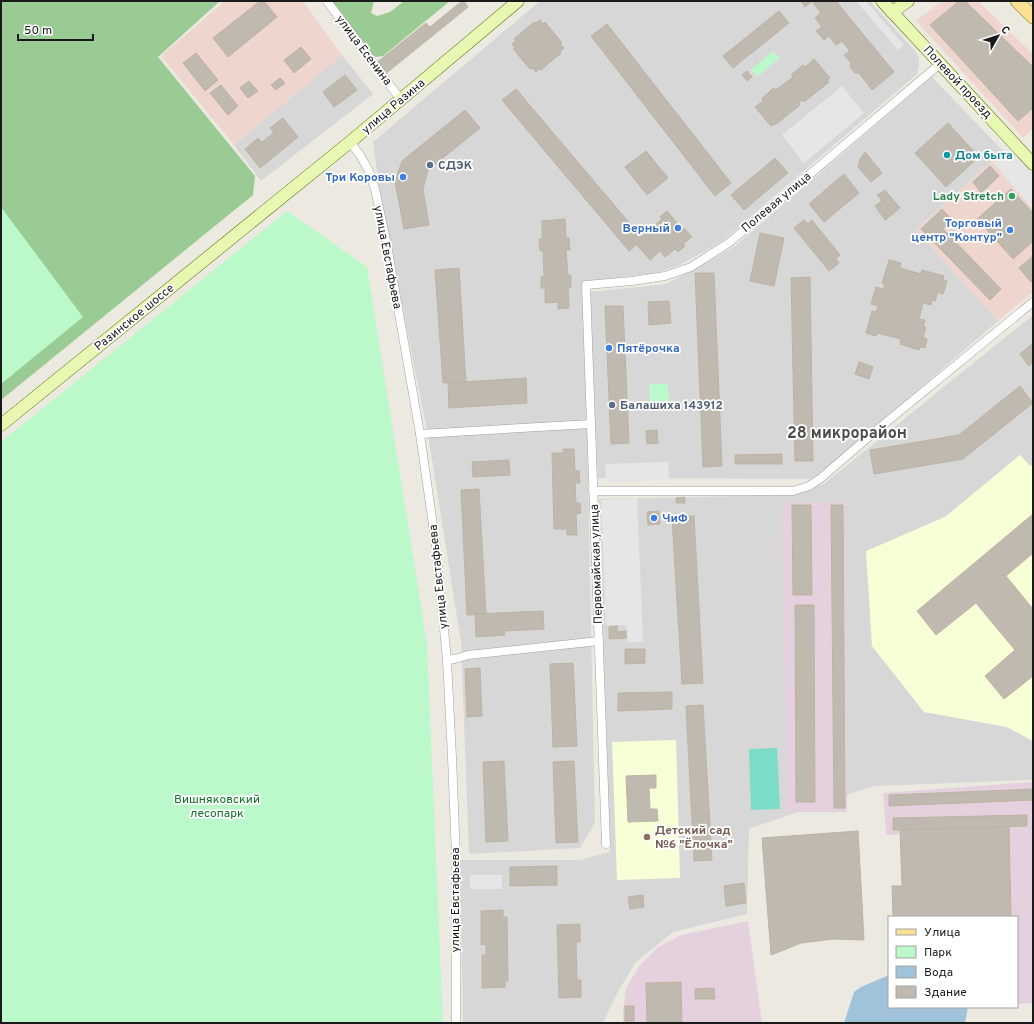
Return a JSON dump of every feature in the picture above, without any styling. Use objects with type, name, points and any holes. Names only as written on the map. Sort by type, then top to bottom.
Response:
[{"type":"main road","name":"улица Разина","points":[[267,209],[401,100],[518,1]]},
{"type":"main road","points":[[887,4],[908,1]]},
{"type":"main road","points":[[1017,1],[1033,17]]},
{"type":"main road","name":"Полевой проезд","points":[[887,4],[1033,164]]},
{"type":"main road","name":"Разинское шоссе","points":[[1,425],[267,209]]},
{"type":"street","name":"улица Есенина","points":[[327,1],[401,100]]},
{"type":"street","name":"Полевая улица","points":[[586,285],[632,281],[665,276],[691,267],[730,242],[941,63]]},
{"type":"street","name":"улица Евстафьева","points":[[350,142],[366,164],[375,189],[387,245],[420,434],[436,546],[447,660],[456,857],[456,1023]]},
{"type":"street","name":"Первомайская улица","points":[[586,285],[606,844]]},
{"type":"street","points":[[593,491],[793,491],[809,486],[821,478],[878,429],[1033,302]]},
{"type":"street","points":[[420,434],[591,424]]},
{"type":"street","points":[[447,660],[468,655],[599,641]]},
{"type":"shaded area","points":[[1,1],[220,1],[158,57],[255,176],[253,195],[1,400]]},
{"type":"shaded area","points":[[225,1],[303,1],[342,55],[234,145],[161,56]]},
{"type":"shaded area","points":[[331,1],[374,1],[371,13],[377,16],[390,12],[404,1],[450,1],[383,56],[376,57],[369,54]]},
{"type":"shaded area","points":[[540,1],[870,1],[916,52],[919,59],[919,65],[917,74],[721,242],[680,265],[656,273],[584,282],[595,823],[580,848],[469,854],[461,642],[429,441],[380,194],[373,142]]},
{"type":"shaded area","points":[[856,1],[866,1],[904,45],[898,50]]},
{"type":"shaded area","points":[[942,1],[978,1],[1033,54],[1033,129],[1023,138],[916,21]]},
{"type":"shaded area","points":[[342,55],[373,94],[261,181],[234,145]]},
{"type":"shaded area","points":[[932,77],[1003,151],[916,230],[998,321],[814,479],[598,478],[589,292],[666,284],[735,246]]},
{"type":"shaded area","points":[[842,86],[864,113],[804,163],[782,135]]},
{"type":"shaded area","points":[[1010,148],[1033,174],[1033,209],[993,163]]},
{"type":"shaded area","points":[[1003,151],[1033,184],[1033,292],[998,321],[916,230]]},
{"type":"shaded area","points":[[1033,315],[1033,470],[1020,455],[945,517],[866,552],[925,712],[1007,727],[1033,741],[1033,780],[873,786],[749,829],[747,914],[673,932],[636,962],[615,997],[603,1023],[463,1023],[460,860],[580,860],[610,852],[599,499],[793,495],[825,483]]},
{"type":"shaded area","points":[[1020,455],[1030,466],[1033,464],[1033,741],[1007,727],[924,712],[872,646],[866,551],[945,517]]},
{"type":"shaded area","points":[[668,462],[669,480],[606,482],[605,464]]},
{"type":"shaded area","points":[[637,498],[643,642],[628,642],[627,625],[606,625],[601,500]]},
{"type":"shaded area","points":[[844,502],[847,812],[786,812],[783,503]]},
{"type":"shaded area","name":"Детский сад №6 \"Ёлочка\"","points":[[676,740],[680,878],[617,880],[612,742]]},
{"type":"shaded area","points":[[777,748],[780,809],[751,810],[749,749]]},
{"type":"shaded area","points":[[1033,782],[1033,1003],[1018,1004],[1018,916],[1001,916],[999,830],[886,835],[883,793]]},
{"type":"shaded area","points":[[470,875],[502,875],[502,889],[470,889]]},
{"type":"shaded area","points":[[748,921],[762,1023],[623,1023],[626,989],[639,966],[657,948],[681,935]]},
{"type":"green space","points":[[773,51],[780,58],[757,77],[751,70]]},
{"type":"green space","points":[[1,207],[83,317],[1,384]]},
{"type":"green space","name":"Вишняковский лесопарк","points":[[287,211],[367,267],[427,644],[443,1023],[1,1023],[1,442]]},
{"type":"green space","points":[[649,384],[668,384],[669,408],[650,409]]},
{"type":"water","points":[[888,975],[888,1008],[968,1008],[965,1023],[844,1023],[854,992],[861,987]]},
{"type":"building","points":[[260,1],[264,1],[277,17],[228,57],[213,38]]},
{"type":"building","points":[[462,1],[464,1],[468,7],[384,75],[375,64],[426,23],[430,27]]},
{"type":"building","points":[[801,1],[812,1],[805,7]]},
{"type":"building","points":[[812,1],[836,1],[894,72],[872,90],[859,73],[855,73],[850,67],[851,63],[844,55],[850,51],[842,41],[836,45],[829,36],[824,40],[816,31],[822,27],[815,18],[821,13]]},
{"type":"building","points":[[959,1],[965,1],[1033,67],[1033,108],[1018,121],[930,25]]},
{"type":"building","points":[[779,11],[789,23],[733,68],[723,56]]},
{"type":"building","points":[[540,20],[543,24],[545,22],[562,43],[560,44],[564,48],[560,52],[561,53],[541,70],[539,69],[536,72],[532,68],[530,69],[513,49],[515,48],[512,44],[516,41],[514,39],[534,22],[536,23]]},
{"type":"building","points":[[607,24],[731,183],[715,196],[591,36]]},
{"type":"building","points":[[301,47],[311,59],[294,73],[284,60]]},
{"type":"building","points":[[196,53],[218,80],[205,91],[183,63]]},
{"type":"building","points":[[814,59],[830,78],[827,80],[829,82],[804,102],[802,100],[799,103],[800,105],[775,125],[774,124],[771,126],[755,107],[763,101],[762,98],[774,88],[776,90],[793,77],[791,75],[803,65],[805,67]]},
{"type":"building","points":[[747,71],[752,77],[747,81],[742,75]]},
{"type":"building","points":[[345,75],[357,90],[334,107],[323,92]]},
{"type":"building","points":[[280,78],[285,83],[276,90],[271,85]]},
{"type":"building","points":[[249,81],[258,91],[248,98],[240,88]]},
{"type":"building","points":[[221,85],[238,106],[228,115],[210,93]]},
{"type":"building","points":[[516,89],[643,239],[629,251],[502,100]]},
{"type":"building","points":[[465,110],[480,128],[428,170],[423,189],[429,225],[404,229],[395,182],[402,161]]},
{"type":"building","points":[[283,118],[298,137],[260,168],[245,149],[258,138],[262,142],[274,133],[270,128]]},
{"type":"building","name":"Дом быта","points":[[948,123],[979,157],[946,187],[915,153]]},
{"type":"building","points":[[646,151],[668,178],[647,195],[625,167]]},
{"type":"building","points":[[865,152],[882,173],[871,182],[858,167],[860,159]]},
{"type":"building","points":[[775,158],[788,173],[744,210],[731,195]]},
{"type":"building","points":[[990,166],[999,176],[981,193],[973,182]]},
{"type":"building","points":[[844,174],[859,193],[824,222],[809,204]]},
{"type":"building","name":"Торговый центр \"Контур\"","points":[[1011,189],[1033,213],[1033,241],[1013,259],[977,219]]},
{"type":"building","points":[[885,190],[900,208],[885,220],[875,206],[882,201],[877,195]]},
{"type":"building","points":[[942,209],[952,220],[943,229],[1001,289],[990,300],[921,229]]},
{"type":"building","points":[[667,211],[683,230],[684,228],[692,237],[683,244],[685,246],[678,252],[675,249],[665,257],[660,251],[650,260],[637,245],[643,239],[641,237],[662,219],[660,217]]},
{"type":"building","points":[[565,219],[566,238],[569,238],[570,250],[566,250],[568,275],[571,275],[571,287],[568,287],[569,308],[558,309],[558,302],[545,303],[545,288],[541,288],[541,277],[544,276],[543,251],[540,251],[539,239],[542,239],[542,221]]},
{"type":"building","points":[[804,220],[808,224],[812,220],[840,255],[836,259],[839,263],[829,271],[794,228]]},
{"type":"building","points":[[760,233],[784,238],[774,286],[750,281]]},
{"type":"building","points":[[1033,256],[1033,280],[1031,282],[1019,268]]},
{"type":"building","points":[[889,260],[901,263],[900,268],[921,274],[922,270],[944,276],[943,280],[947,281],[943,294],[938,292],[935,301],[932,300],[931,305],[923,303],[919,319],[925,320],[923,327],[926,327],[923,337],[927,339],[925,348],[920,347],[919,350],[900,344],[901,339],[877,333],[876,336],[866,333],[872,311],[876,312],[878,306],[871,304],[876,287],[883,289],[885,284],[882,283]]},
{"type":"building","points":[[459,268],[466,382],[443,383],[435,270]]},
{"type":"building","points":[[695,273],[714,273],[722,466],[703,467]]},
{"type":"building","points":[[810,277],[813,461],[795,461],[791,278]]},
{"type":"building","points":[[669,301],[671,323],[649,325],[648,302]]},
{"type":"building","points":[[605,306],[623,306],[629,443],[611,444]]},
{"type":"building","points":[[1033,343],[1033,364],[1032,363],[1029,366],[1020,354]]},
{"type":"building","points":[[859,362],[873,367],[869,379],[855,374]]},
{"type":"building","points":[[526,378],[527,403],[449,408],[448,383]]},
{"type":"building","points":[[1020,386],[1033,403],[963,459],[874,474],[870,450],[959,435]]},
{"type":"building","points":[[657,430],[658,443],[647,444],[646,431]]},
{"type":"building","points":[[563,449],[574,449],[575,471],[579,471],[580,483],[575,483],[576,503],[580,503],[581,513],[576,514],[577,535],[567,535],[567,529],[554,529],[552,453],[563,453]]},
{"type":"building","points":[[782,454],[782,464],[735,464],[735,455]]},
{"type":"building","points":[[509,460],[510,475],[473,477],[472,462]]},
{"type":"building","points":[[479,489],[486,614],[467,615],[461,490]]},
{"type":"building","points":[[685,497],[685,503],[676,503],[676,498]]},
{"type":"building","points":[[792,505],[811,505],[812,595],[793,595]]},
{"type":"building","points":[[831,505],[843,505],[845,808],[834,808]]},
{"type":"building","name":"ЧиФ","points":[[659,511],[660,524],[648,525],[647,512]]},
{"type":"building","points":[[1033,514],[1033,553],[1006,576],[1033,609],[1033,676],[1004,699],[985,676],[1015,650],[976,603],[936,635],[917,611]]},
{"type":"building","points":[[694,516],[703,683],[682,684],[672,517]]},
{"type":"building","points":[[795,605],[814,605],[815,802],[796,802]]},
{"type":"building","points":[[543,611],[544,629],[504,631],[505,635],[476,637],[475,614]]},
{"type":"building","points":[[617,626],[618,632],[626,631],[626,638],[609,639],[609,627]]},
{"type":"building","points":[[625,649],[645,649],[645,663],[625,664]]},
{"type":"building","points":[[573,663],[577,746],[553,747],[550,664]]},
{"type":"building","points":[[480,668],[482,716],[467,717],[465,669]]},
{"type":"building","points":[[672,692],[672,709],[618,711],[618,693]]},
{"type":"building","points":[[703,705],[712,860],[694,861],[686,706]]},
{"type":"building","points":[[504,761],[508,841],[486,842],[483,762]]},
{"type":"building","points":[[574,761],[578,842],[556,843],[553,762]]},
{"type":"building","points":[[656,775],[656,788],[649,788],[650,809],[657,809],[658,821],[628,822],[626,776]]},
{"type":"building","points":[[1033,789],[1033,800],[889,806],[889,795]]},
{"type":"building","points":[[1027,815],[1027,826],[893,830],[893,818]]},
{"type":"building","points":[[1009,827],[1011,916],[893,916],[892,886],[902,886],[900,830]]},
{"type":"building","points":[[858,831],[864,940],[833,939],[801,943],[771,955],[762,838]]},
{"type":"building","points":[[557,866],[557,885],[510,886],[510,867]]},
{"type":"building","points":[[744,883],[746,903],[726,906],[724,886]]},
{"type":"building","points":[[643,895],[644,907],[630,909],[628,897]]},
{"type":"building","points":[[503,910],[503,917],[507,917],[508,981],[505,981],[505,987],[482,988],[482,955],[486,955],[486,944],[481,945],[481,911]]},
{"type":"building","points":[[580,924],[580,942],[576,942],[577,980],[581,980],[581,997],[559,998],[557,925]]},
{"type":"building","points":[[681,982],[682,1023],[647,1023],[646,983]]},
{"type":"building","points":[[714,988],[715,999],[695,999],[695,989]]},
{"type":"building","points":[[625,1006],[634,1006],[634,1021],[625,1021]]},
{"type":"place","name":"Дом быта","points":[[947,155]]},
{"type":"place","name":"СДЭК","points":[[430,165]]},
{"type":"place","name":"Три Коровы","points":[[403,177]]},
{"type":"place","name":"Lady Stretch","points":[[1012,196]]},
{"type":"place","name":"Верный","points":[[678,228]]},
{"type":"place","name":"Торговый центр \"Контур\"","points":[[1010,230]]},
{"type":"place","name":"Пятёрочка","points":[[609,348]]},
{"type":"place","name":"Балашиха 143912","points":[[612,405]]},
{"type":"place","name":"ЧиФ","points":[[654,518]]},
{"type":"place","name":"Детский сад №6 \"Ёлочка\"","points":[[647,837]]},
{"type":"district","name":"28 микрорайон","points":[[847,432]]}]
